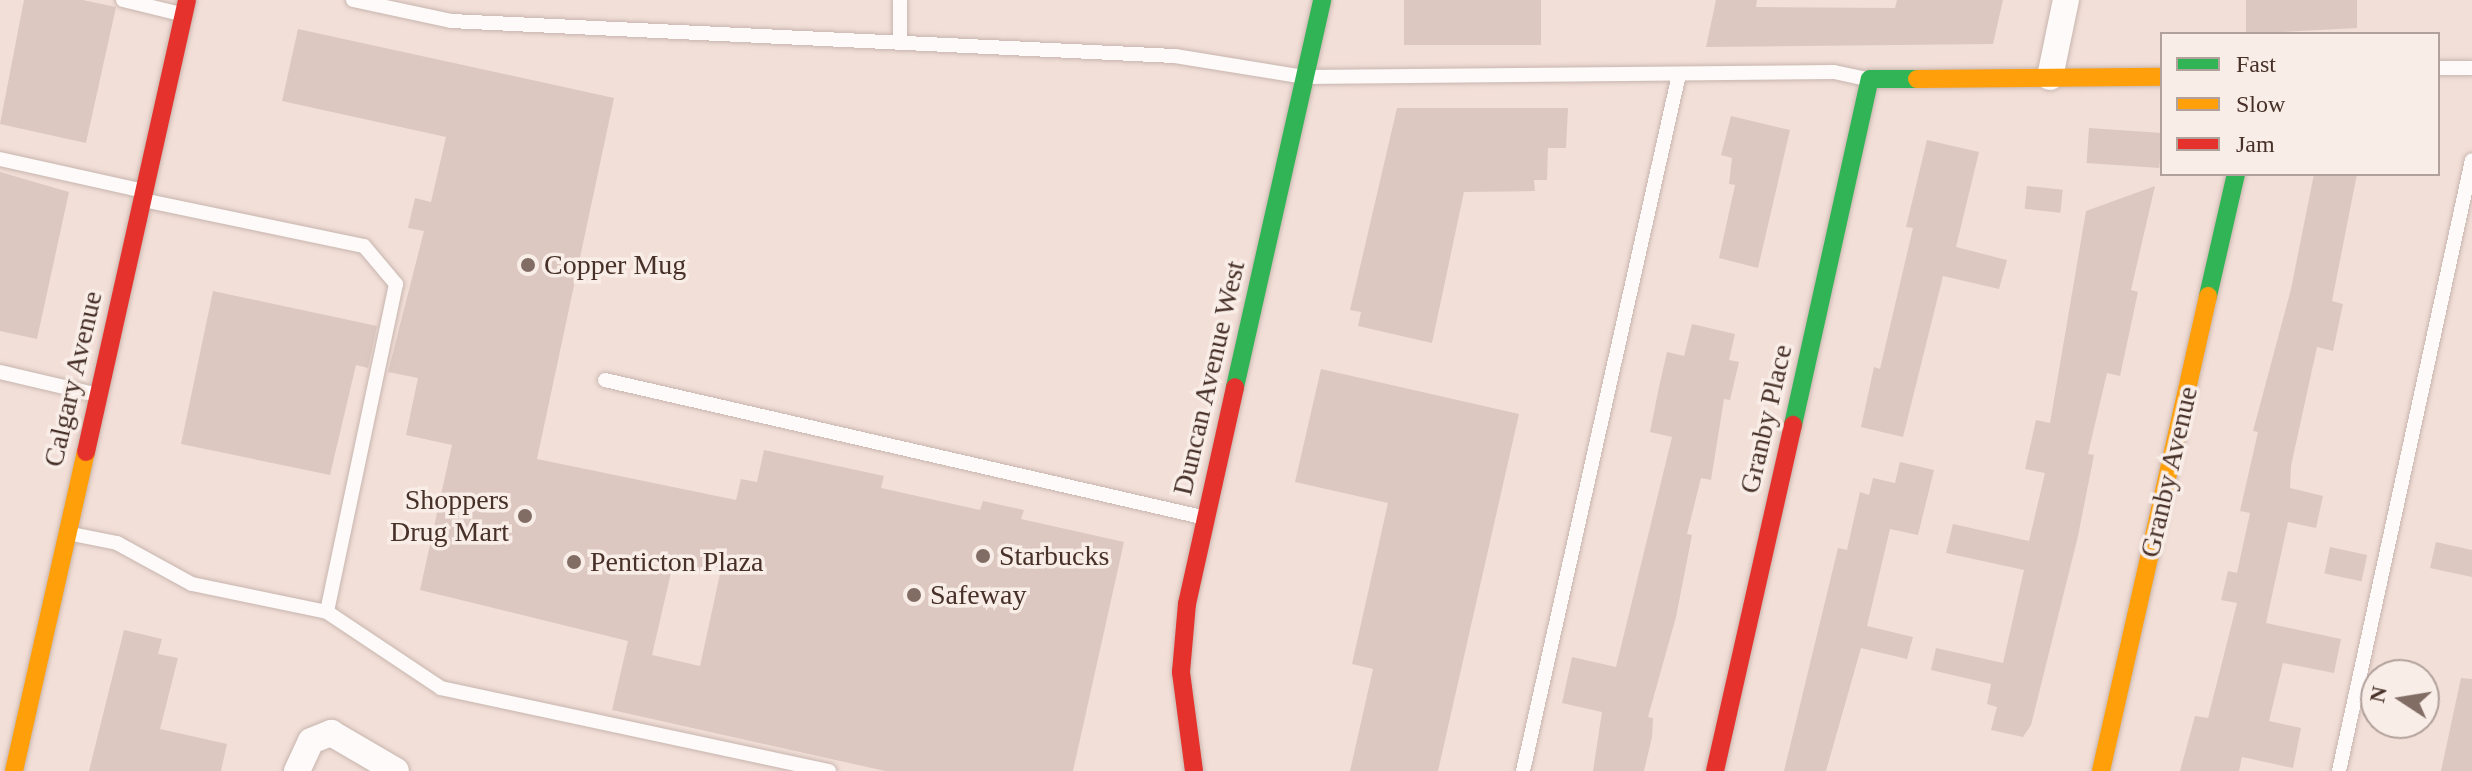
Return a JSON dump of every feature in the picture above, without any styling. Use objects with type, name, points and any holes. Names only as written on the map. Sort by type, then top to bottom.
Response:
[{"type":"street","name":"Duncan Avenue West","points":[[1194,771],[1181,672],[1187,604],[1322,0]]},
{"type":"street","points":[[2050,77],[2066,0]]},
{"type":"street","name":"Calgary Avenue","points":[[14,771],[185,7]]},
{"type":"street","points":[[1870,79],[2160,77]]},
{"type":"street","name":"Granby Place","points":[[1715,771],[1870,79]]},
{"type":"street","name":"Granby Avenue","points":[[2101,771],[2236,176]]},
{"type":"street","points":[[297,771],[311,741],[331,733],[396,771]]},
{"type":"lane","points":[[123,0],[185,7]]},
{"type":"lane","points":[[353,0],[451,21],[1175,56],[1305,77],[1834,72],[1870,79]]},
{"type":"lane","points":[[900,0],[900,43]]},
{"type":"lane","points":[[2440,68],[2472,68]]},
{"type":"lane","points":[[1523,771],[1679,74]]},
{"type":"lane","points":[[0,159],[364,246],[396,284],[327,612]]},
{"type":"lane","points":[[2339,771],[2472,160]]},
{"type":"lane","points":[[0,372],[99,395]]},
{"type":"lane","points":[[605,380],[1206,518]]},
{"type":"lane","points":[[67,533],[117,543],[192,584],[327,612],[441,688],[829,771]]},
{"type":"building","points":[[24,0],[83,0],[116,7],[86,143],[0,124]]},
{"type":"building","points":[[1404,0],[1541,0],[1541,45],[1404,45]]},
{"type":"building","points":[[1716,0],[1757,0],[1756,7],[1895,8],[1897,0],[2003,0],[1993,44],[1706,47]]},
{"type":"building","points":[[2246,0],[2357,0],[2357,28],[2246,32]]},
{"type":"building","points":[[298,29],[614,98],[537,459],[736,500],[741,479],[757,482],[764,450],[884,476],[881,488],[980,510],[983,501],[1024,510],[1021,519],[1124,542],[1073,771],[885,771],[612,710],[628,641],[420,590],[452,445],[406,435],[418,378],[388,372],[424,231],[408,228],[415,198],[431,202],[446,137],[282,101]],"holes":[[[673,564],[720,574],[700,666],[652,655]]]},
{"type":"building","points":[[1397,108],[1568,108],[1566,148],[1548,148],[1547,180],[1534,180],[1535,191],[1464,192],[1432,343],[1358,326],[1361,312],[1350,310]]},
{"type":"building","points":[[1731,116],[1790,130],[1758,268],[1719,258],[1735,185],[1729,184],[1732,158],[1721,155]]},
{"type":"building","points":[[2089,128],[2160,133],[2159,168],[2087,163]]},
{"type":"building","points":[[1927,140],[1979,152],[1956,247],[2007,260],[1999,289],[1943,276],[1903,437],[1861,427],[1874,367],[1880,369],[1913,228],[1906,227]]},
{"type":"building","points":[[0,172],[69,192],[37,339],[0,331]]},
{"type":"building","points":[[2314,176],[2357,176],[2332,301],[2343,304],[2333,351],[2317,347],[2291,466],[2290,488],[2323,496],[2316,528],[2288,522],[2266,623],[2341,639],[2334,673],[2283,663],[2269,721],[2301,728],[2293,768],[2242,757],[2239,771],[2180,771],[2195,716],[2208,718],[2237,603],[2221,600],[2228,571],[2237,573],[2250,513],[2240,511],[2258,432],[2253,431],[2291,289]]},
{"type":"building","points":[[2027,186],[2063,190],[2060,213],[2025,209]]},
{"type":"building","points":[[2155,186],[2131,290],[2138,292],[2120,376],[2107,373],[2088,454],[2094,455],[2078,536],[2031,725],[2023,737],[1991,730],[1997,707],[1987,704],[1991,684],[1931,670],[1936,648],[2003,663],[2024,570],[1946,553],[1953,524],[2029,541],[2045,473],[2025,469],[2036,420],[2050,423],[2086,211]]},
{"type":"building","points":[[213,291],[377,326],[368,368],[356,365],[330,475],[181,444]]},
{"type":"building","points":[[1692,324],[1735,334],[1729,360],[1739,362],[1730,400],[1724,399],[1711,480],[1701,478],[1687,534],[1692,535],[1676,617],[1648,717],[1653,718],[1652,737],[1644,771],[1593,771],[1602,712],[1562,703],[1572,657],[1616,667],[1672,437],[1650,432],[1659,387],[1667,352],[1684,356]]},
{"type":"building","points":[[1321,369],[1519,414],[1438,771],[1350,771],[1373,669],[1352,664],[1388,503],[1295,482]]},
{"type":"building","points":[[1900,462],[1934,470],[1918,535],[1890,529],[1867,626],[1913,637],[1907,659],[1861,648],[1826,771],[1784,771],[1838,548],[1847,550],[1860,492],[1869,495],[1873,478],[1895,483]]},
{"type":"building","points":[[2436,542],[2472,550],[2472,577],[2430,568]]},
{"type":"building","points":[[2330,547],[2367,555],[2362,581],[2324,573]]},
{"type":"building","points":[[124,630],[162,639],[158,654],[178,658],[160,729],[227,744],[221,771],[89,771]]},
{"type":"building","points":[[2461,678],[2472,679],[2472,771],[2441,771]]},
{"type":"traffic: fast","points":[[1235,387],[1322,0]]},
{"type":"traffic: fast","points":[[1793,425],[1870,79],[1917,79]]},
{"type":"traffic: fast","points":[[2208,296],[2236,176]]},
{"type":"traffic: slow","points":[[1917,79],[2160,77]]},
{"type":"traffic: slow","points":[[2101,771],[2208,296]]},
{"type":"traffic: slow","points":[[14,771],[86,452]]},
{"type":"traffic: jam","points":[[86,452],[187,0]]},
{"type":"traffic: jam","points":[[1194,771],[1181,672],[1187,604],[1235,387]]},
{"type":"traffic: jam","points":[[1715,771],[1793,425]]},
{"type":"place","name":"Copper Mug","points":[[528,265]]},
{"type":"place","name":"Shoppers Drug Mart","points":[[525,516]]},
{"type":"place","name":"Starbucks","points":[[983,556]]},
{"type":"place","name":"Penticton Plaza","points":[[574,562]]},
{"type":"place","name":"Safeway","points":[[914,595]]}]
